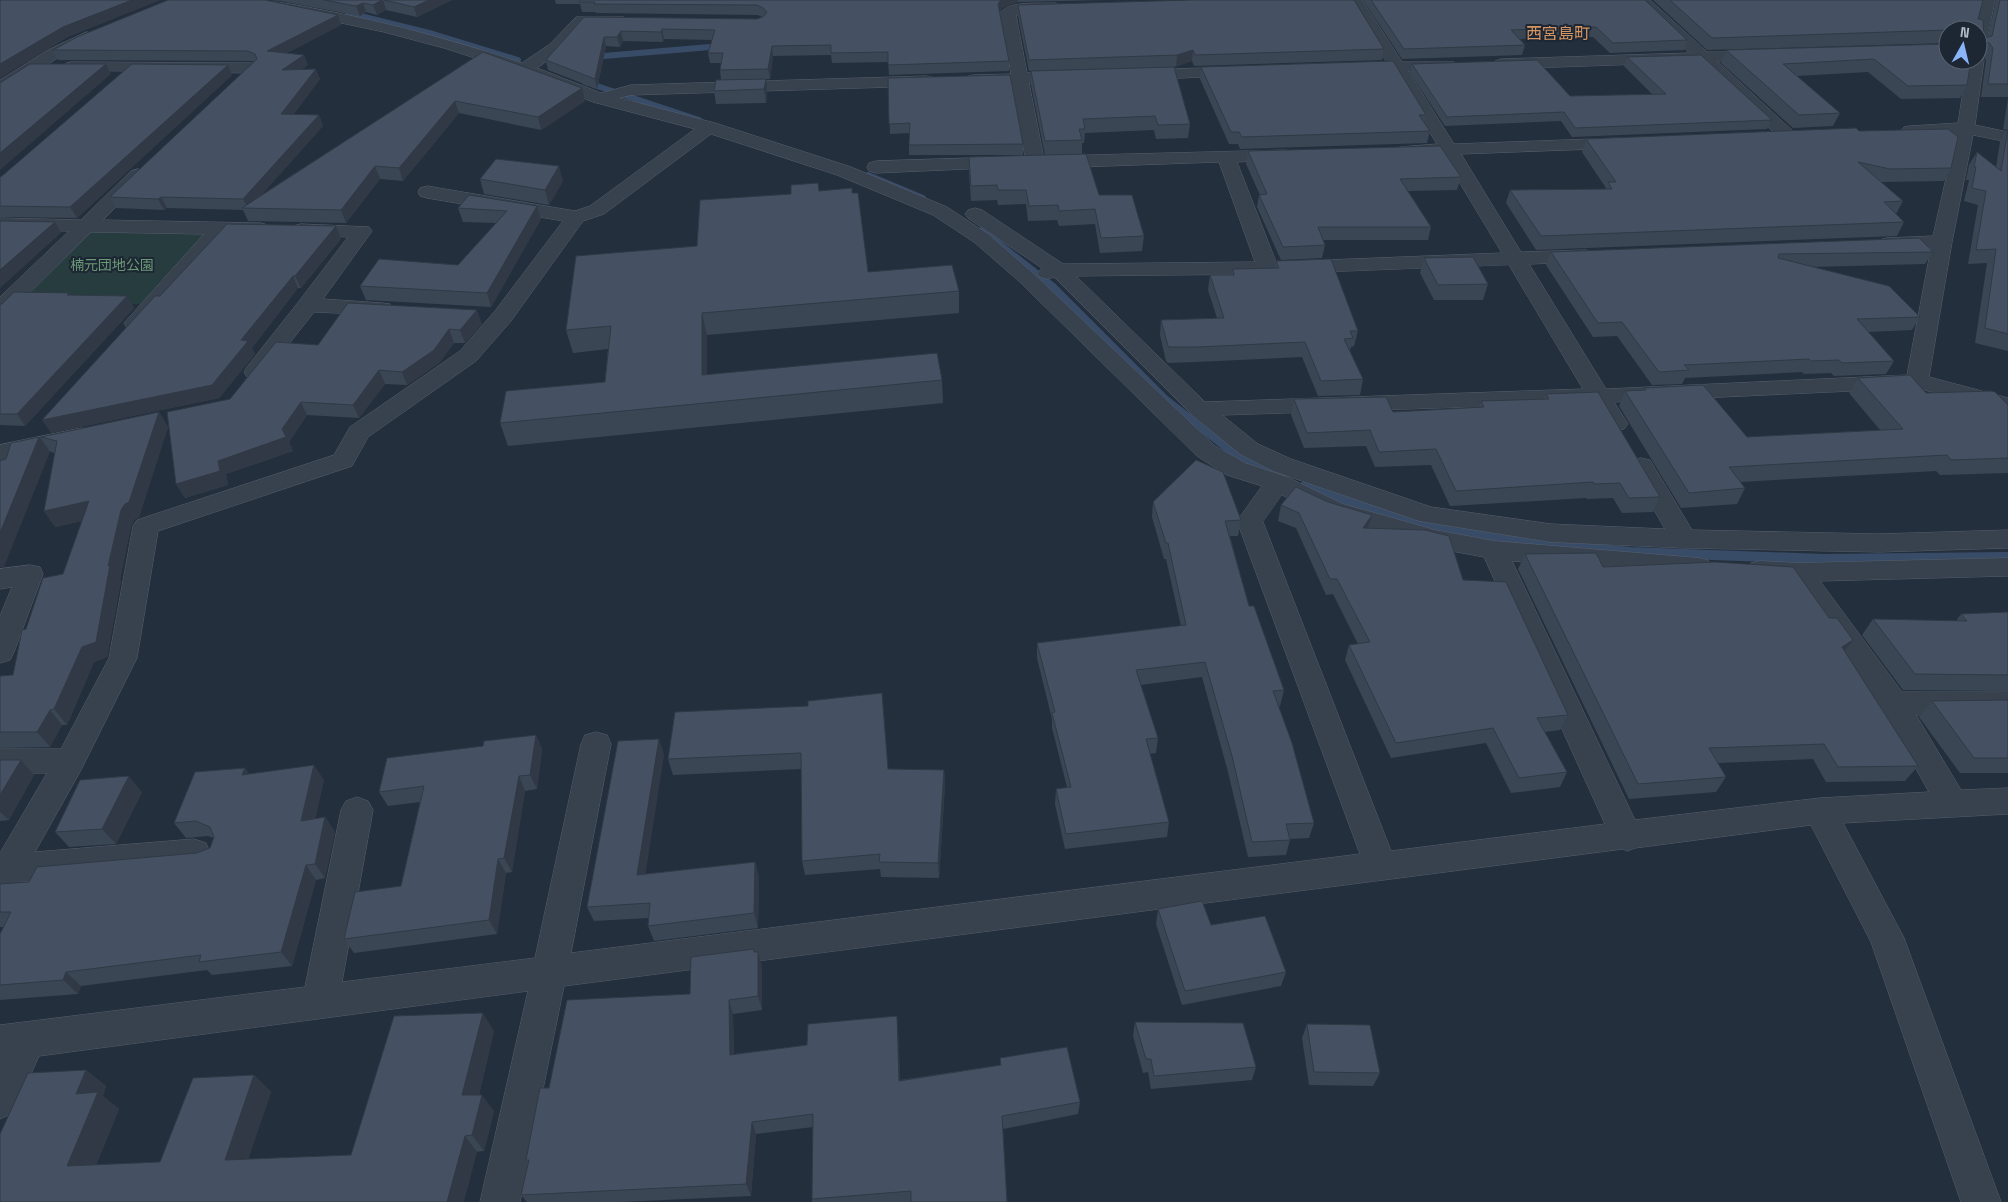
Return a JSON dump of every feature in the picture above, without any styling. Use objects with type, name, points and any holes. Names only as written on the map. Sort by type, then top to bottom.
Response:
[{"type":"street","points":[[251,0],[386,28],[524,69],[599,98],[709,127],[844,171],[940,211],[982,238],[1206,450],[1236,468],[1278,483],[1334,510],[1435,539],[1494,550],[1644,564],[1799,572],[2008,567]]},
{"type":"street","points":[[1355,0],[1516,258],[1684,539]]},
{"type":"street","points":[[1641,0],[1789,136]]},
{"type":"street","points":[[1983,20],[1988,0]]},
{"type":"street","points":[[1035,162],[1008,13],[1023,5],[1068,8]]},
{"type":"street","points":[[524,69],[545,57],[569,36],[581,20],[630,20]]},
{"type":"street","points":[[0,88],[74,42],[101,31]]},
{"type":"street","points":[[1486,64],[1773,55]]},
{"type":"street","points":[[1348,68],[1466,65]]},
{"type":"street","points":[[31,67],[252,68],[238,82]]},
{"type":"street","points":[[110,86],[132,67]]},
{"type":"street","points":[[1917,381],[1942,242],[1966,128],[1975,70]]},
{"type":"street","points":[[1120,75],[1258,71]]},
{"type":"street","points":[[962,80],[1080,76]]},
{"type":"street","points":[[599,98],[631,90],[943,81]]},
{"type":"street","points":[[631,90],[724,118],[876,168],[964,208],[1058,270],[1199,409],[1249,449],[1282,465],[1428,515],[1550,533],[1684,539],[1879,542],[2008,539]]},
{"type":"street","points":[[427,192],[576,218],[597,210],[709,127]]},
{"type":"street","points":[[1898,132],[1966,128],[2008,137]]},
{"type":"street","points":[[1760,138],[1809,136]]},
{"type":"street","points":[[1391,152],[1634,142]]},
{"type":"street","points":[[876,168],[1304,154]]},
{"type":"street","points":[[1226,157],[1268,268]]},
{"type":"street","points":[[0,309],[84,225],[150,164]]},
{"type":"street","points":[[4,876],[70,761],[123,658],[146,526],[343,460],[358,432],[468,356],[503,316],[576,218]]},
{"type":"street","points":[[0,224],[362,231],[308,306],[240,390]]},
{"type":"street","points":[[120,340],[219,229]]},
{"type":"street","points":[[1863,245],[1942,242]]},
{"type":"street","points":[[1028,280],[1058,270],[1268,268],[1605,255]]},
{"type":"street","points":[[308,306],[406,310]]},
{"type":"street","points":[[474,314],[503,316]]},
{"type":"street","points":[[1199,409],[1600,396],[1917,381],[2008,405]]},
{"type":"street","points":[[22,448],[42,426]]},
{"type":"street","points":[[0,453],[101,432]]},
{"type":"street","points":[[1278,483],[1250,521],[1381,866]]},
{"type":"street","points":[[1494,550],[1626,836]]},
{"type":"street","points":[[1799,572],[1894,704],[1952,804]]},
{"type":"street","points":[[0,579],[30,574],[0,652]]},
{"type":"street","points":[[1894,704],[2008,703]]},
{"type":"street","points":[[500,1202],[550,972],[596,744]]},
{"type":"street","points":[[0,761],[70,761]]},
{"type":"street","points":[[0,1100],[13,1042],[1820,811],[2008,801]]},
{"type":"street","points":[[320,1002],[357,810]]},
{"type":"street","points":[[1820,811],[1888,938],[1981,1202]]},
{"type":"street","points":[[4,876],[208,852]]},
{"type":"green space","name":"楠元団地公園","points":[[84,225],[219,229],[153,304],[5,304]]},
{"type":"building","points":[[0,0],[132,0],[63,27],[0,64]]},
{"type":"building","points":[[168,0],[265,0],[338,15],[267,51],[304,55],[282,70],[316,69],[281,114],[319,115],[243,199],[110,197],[257,59],[255,54],[248,51],[53,50],[77,37]]},
{"type":"building","points":[[324,0],[382,0],[373,5],[363,3],[356,6]]},
{"type":"building","points":[[384,0],[429,0],[414,7]]},
{"type":"building","points":[[581,0],[1001,0],[998,4],[1009,61],[888,65],[888,52],[831,53],[831,45],[772,46],[768,69],[720,70],[723,53],[708,53],[715,30],[662,29],[661,32],[621,31],[617,37],[604,37],[595,79],[546,60],[584,17],[757,19],[763,17],[767,12],[757,5],[594,4],[595,2],[579,2]]},
{"type":"building","points":[[1191,0],[1354,0],[1384,49],[1195,55],[1193,50],[1177,55],[1029,60],[1018,5]]},
{"type":"building","points":[[1371,0],[1645,0],[1687,40],[1613,43],[1596,27],[1511,30],[1525,45],[1404,49]]},
{"type":"building","points":[[1670,0],[1983,0],[1978,19],[1983,20],[1938,20],[1938,30],[1712,38]]},
{"type":"building","points":[[2000,0],[2008,0],[2008,84],[1988,84],[1993,48],[1989,43],[1988,37],[1992,36]]},
{"type":"building","points":[[1938,44],[1938,70],[1969,70],[1967,85],[1908,86],[1874,59],[1783,64],[1840,113],[1799,115],[1726,50]]},
{"type":"building","points":[[483,52],[582,88],[538,117],[455,101],[399,168],[375,166],[341,210],[242,208]]},
{"type":"building","points":[[1701,55],[1772,120],[1575,128],[1564,112],[1447,117],[1412,64],[1537,60],[1570,96],[1666,94],[1627,57]]},
{"type":"building","points":[[1393,61],[1426,115],[1419,115],[1430,131],[1242,137],[1239,132],[1231,132],[1201,67]]},
{"type":"building","points":[[30,64],[106,64],[0,153],[0,83]]},
{"type":"building","points":[[132,64],[228,65],[70,207],[0,206],[0,177]]},
{"type":"building","points":[[1174,67],[1190,124],[1158,125],[1155,116],[1083,119],[1085,129],[1079,129],[1082,140],[1045,141],[1031,71]]},
{"type":"building","points":[[1010,75],[1023,144],[909,145],[910,123],[889,124],[888,78]]},
{"type":"building","points":[[766,79],[764,89],[714,91],[716,80]]},
{"type":"building","points":[[1856,128],[1859,131],[1948,129],[1958,137],[1951,168],[1890,169],[1858,162],[1903,201],[1884,202],[1904,222],[1541,236],[1510,190],[1612,189],[1608,182],[1616,182],[1586,139]]},
{"type":"building","points":[[2008,129],[2008,334],[1985,328],[1996,249],[1976,250],[1986,191],[1972,188],[1977,152],[2001,171]]},
{"type":"building","points":[[1440,146],[1461,177],[1400,179],[1431,227],[1318,227],[1325,245],[1283,247],[1259,195],[1267,194],[1248,151]]},
{"type":"building","points":[[1086,154],[1099,195],[1132,195],[1144,236],[1101,238],[1095,209],[1059,211],[1058,205],[1029,206],[1026,190],[998,190],[997,185],[971,186],[969,157]]},
{"type":"building","points":[[496,159],[559,166],[545,190],[480,179]]},
{"type":"building","points":[[818,183],[819,191],[852,188],[852,193],[858,193],[868,272],[952,265],[959,291],[702,313],[702,375],[937,353],[942,380],[500,423],[506,391],[605,382],[611,326],[566,330],[576,256],[697,246],[700,200],[791,194],[791,185]]},
{"type":"building","points":[[469,195],[537,206],[487,293],[360,286],[379,259],[458,265],[507,211],[458,208]]},
{"type":"building","points":[[0,221],[55,222],[0,270]]},
{"type":"building","points":[[227,224],[336,226],[241,340],[248,341],[212,385],[42,420],[155,296],[160,296]]},
{"type":"building","points":[[1919,238],[1933,252],[1779,254],[1778,258],[1889,286],[1920,317],[1857,319],[1894,361],[1842,363],[1839,360],[1811,361],[1809,359],[1684,365],[1689,370],[1659,372],[1622,322],[1598,323],[1551,252]]},
{"type":"building","points":[[1473,257],[1488,284],[1438,285],[1424,258]]},
{"type":"building","points":[[1331,259],[1358,331],[1350,331],[1353,338],[1344,339],[1363,379],[1321,381],[1305,342],[1197,347],[1168,346],[1161,320],[1224,318],[1210,275],[1234,275],[1233,269],[1279,268],[1276,261]]},
{"type":"building","points":[[14,292],[127,296],[17,414],[0,414],[0,304]]},
{"type":"building","points":[[348,303],[477,310],[460,330],[449,329],[434,350],[402,372],[379,370],[353,405],[301,402],[282,429],[286,437],[218,461],[220,471],[176,484],[167,412],[230,399],[276,342],[318,345]]},
{"type":"building","points":[[1910,375],[1926,393],[1995,392],[2008,405],[2008,458],[1951,460],[1947,455],[1729,467],[1745,488],[1689,493],[1625,391],[1646,390],[1644,388],[1703,385],[1747,437],[1903,429],[1858,378]]},
{"type":"building","points":[[1598,392],[1660,497],[1629,498],[1620,483],[1594,484],[1593,482],[1456,491],[1436,449],[1379,452],[1370,430],[1307,433],[1294,399],[1386,397],[1393,412],[1484,407],[1481,401],[1549,399],[1546,394]]},
{"type":"building","points":[[159,412],[129,502],[121,510],[108,566],[110,565],[96,642],[82,647],[54,709],[50,710],[37,732],[0,732],[0,676],[13,675],[22,630],[26,629],[43,578],[63,574],[89,501],[44,511],[57,441],[41,437]]},
{"type":"building","points":[[39,437],[0,533],[0,461],[6,459],[11,443]]},
{"type":"building","points":[[1196,460],[1223,472],[1241,520],[1225,521],[1249,606],[1254,606],[1284,690],[1273,691],[1292,743],[1314,823],[1286,824],[1290,840],[1252,842],[1232,756],[1205,662],[1136,670],[1158,738],[1146,739],[1169,822],[1066,834],[1056,789],[1071,787],[1052,713],[1055,712],[1037,643],[1186,625],[1168,543],[1166,543],[1153,502]]},
{"type":"building","points":[[1296,487],[1328,502],[1372,515],[1363,528],[1425,530],[1449,536],[1463,580],[1506,582],[1568,715],[1537,718],[1567,772],[1519,778],[1493,728],[1396,743],[1349,645],[1370,642],[1337,579],[1330,579],[1299,513],[1281,505]]},
{"type":"building","points":[[1596,553],[1603,567],[1715,562],[1793,567],[1829,618],[1837,618],[1853,640],[1842,647],[1918,766],[1838,767],[1824,744],[1709,748],[1726,777],[1638,784],[1525,554]]},
{"type":"building","points":[[2008,612],[2008,675],[1915,674],[1873,619],[1967,621],[1961,614]]},
{"type":"building","points":[[882,693],[888,769],[944,770],[938,863],[879,862],[880,854],[802,861],[801,753],[668,759],[675,712],[808,706],[808,701]]},
{"type":"building","points":[[2008,700],[2008,758],[1974,758],[1932,701]]},
{"type":"building","points":[[536,735],[530,775],[519,776],[504,858],[498,859],[489,920],[344,939],[355,892],[401,886],[424,786],[379,792],[387,758],[483,746],[484,741]]},
{"type":"building","points":[[659,739],[637,875],[755,862],[754,913],[648,926],[650,903],[587,907],[618,741]]},
{"type":"building","points":[[0,760],[21,760],[0,795]]},
{"type":"building","points":[[314,765],[301,821],[325,817],[315,864],[306,865],[281,952],[199,962],[201,955],[66,972],[63,980],[0,985],[0,934],[11,912],[0,912],[0,884],[29,882],[37,867],[197,853],[210,848],[214,837],[210,827],[196,821],[174,823],[195,772],[245,768],[242,775]]},
{"type":"building","points":[[129,776],[102,829],[55,832],[80,780]]},
{"type":"building","points":[[1202,901],[1211,925],[1265,916],[1286,972],[1185,991],[1158,909]]},
{"type":"building","points":[[754,949],[754,952],[758,952],[758,996],[729,1000],[730,1055],[807,1045],[808,1024],[897,1016],[899,1081],[1001,1065],[1000,1058],[1067,1047],[1080,1102],[1002,1116],[1007,1202],[911,1202],[911,1191],[812,1199],[813,1114],[752,1122],[746,1184],[521,1195],[529,1160],[526,1160],[540,1088],[549,1088],[567,1000],[690,994],[691,957]]},
{"type":"building","points":[[483,1013],[462,1095],[482,1095],[472,1135],[465,1136],[447,1202],[0,1202],[0,1134],[28,1073],[86,1070],[76,1094],[98,1092],[67,1166],[160,1162],[193,1078],[254,1075],[225,1160],[351,1155],[394,1016]]},
{"type":"building","points":[[1135,1022],[1243,1023],[1256,1067],[1154,1076],[1151,1059],[1146,1059]]},
{"type":"building","points":[[1307,1024],[1370,1025],[1380,1073],[1314,1072]]},
{"type":"waterway","points":[[348,13],[433,34],[518,60]]},
{"type":"waterway","points":[[592,57],[722,46]]},
{"type":"waterway","points":[[585,82],[699,120]]},
{"type":"waterway","points":[[868,175],[923,198]]},
{"type":"waterway","points":[[982,231],[1054,288],[1166,400],[1231,451],[1243,457]]},
{"type":"waterway","points":[[1240,455],[1282,476]]},
{"type":"waterway","points":[[1305,486],[1321,493],[1443,530],[1520,542],[1631,552],[1823,559],[2008,557]]},
{"type":"district","name":"西宮島町","points":[[1558,33]]}]
